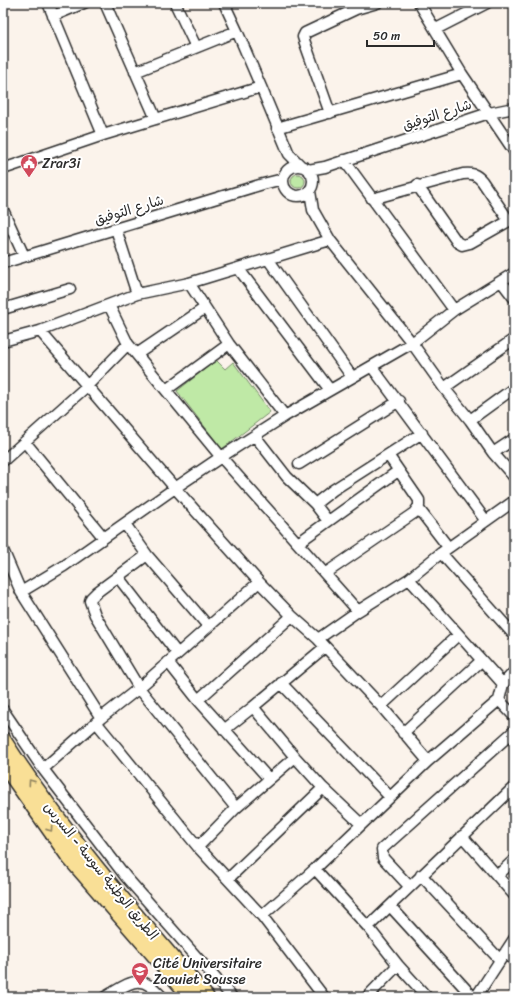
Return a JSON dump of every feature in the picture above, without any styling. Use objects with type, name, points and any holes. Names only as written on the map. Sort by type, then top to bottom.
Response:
[{"type":"highway","name":"الطريق الوطنية سوسة - السرس","points":[[3,740],[44,801],[104,879],[206,997]]},
{"type":"highway","name":"الطريق الوطنية سوسة - السرس","points":[[3,763],[70,858],[191,997]]},
{"type":"street","points":[[48,3],[103,135]]},
{"type":"street","points":[[53,16],[84,3]]},
{"type":"street","points":[[105,3],[156,118]]},
{"type":"street","points":[[176,3],[196,46]]},
{"type":"street","points":[[224,3],[238,31],[289,154],[313,176],[313,210]]},
{"type":"street","points":[[330,113],[303,35],[304,33],[354,6],[377,3]]},
{"type":"street","points":[[419,3],[462,74],[514,151]]},
{"type":"street","points":[[436,29],[487,3]]},
{"type":"street","points":[[135,72],[196,46],[238,31]]},
{"type":"street","points":[[278,128],[462,74]]},
{"type":"street","points":[[3,170],[103,135],[261,87]]},
{"type":"street","name":"شارع التوفيق","points":[[305,168],[325,167],[489,113],[514,108]]},
{"type":"street","points":[[289,154],[284,187],[292,195],[313,210],[330,240],[412,343],[493,453],[514,477]]},
{"type":"street","points":[[344,160],[454,310]]},
{"type":"street","points":[[285,175],[293,167],[305,168]]},
{"type":"street","points":[[263,184],[292,195],[304,196],[312,188],[325,167]]},
{"type":"street","points":[[372,198],[417,185],[463,174],[474,174],[482,181],[512,219],[470,244],[462,245],[457,242],[417,185]]},
{"type":"street","name":"شارع التوفيق","points":[[3,263],[263,184],[285,175]]},
{"type":"street","points":[[3,210],[24,256]]},
{"type":"street","points":[[116,229],[137,294]]},
{"type":"street","points":[[3,341],[40,331],[137,294],[189,283],[330,240]]},
{"type":"street","points":[[268,259],[352,377]]},
{"type":"street","points":[[238,268],[330,390]]},
{"type":"street","points":[[21,592],[64,566],[175,488],[285,416],[412,343],[454,310],[514,272]]},
{"type":"street","points":[[501,280],[514,298]]},
{"type":"street","points":[[189,283],[229,344],[285,416]]},
{"type":"street","points":[[3,309],[70,289]]},
{"type":"street","points":[[109,305],[128,344],[222,457],[358,611]]},
{"type":"street","points":[[137,354],[205,308]]},
{"type":"street","points":[[40,331],[175,488],[259,582],[292,616],[318,639],[381,706],[428,761]]},
{"type":"street","points":[[444,388],[514,339]]},
{"type":"street","points":[[3,461],[87,386],[128,344]]},
{"type":"street","points":[[166,390],[229,344]]},
{"type":"street","points":[[372,367],[399,401],[486,521]]},
{"type":"street","points":[[470,420],[514,388]]},
{"type":"street","points":[[299,464],[399,401]]},
{"type":"street","points":[[315,504],[333,490],[422,433]]},
{"type":"street","points":[[255,436],[287,477],[315,504],[328,521]]},
{"type":"street","points":[[493,453],[514,439]]},
{"type":"street","points":[[25,442],[104,538]]},
{"type":"street","points":[[326,573],[414,513],[418,508],[419,500],[388,455]]},
{"type":"street","points":[[298,543],[398,471]]},
{"type":"street","points":[[318,639],[408,579],[444,550],[514,501]]},
{"type":"street","points":[[418,508],[444,550],[514,635]]},
{"type":"street","points":[[125,524],[208,626]]},
{"type":"street","points":[[3,550],[21,592],[98,720],[198,847],[262,916],[324,997]]},
{"type":"street","points":[[148,554],[97,592],[90,601],[95,615],[139,688],[236,808]]},
{"type":"street","points":[[118,576],[177,653]]},
{"type":"street","points":[[408,579],[480,661],[503,684]]},
{"type":"street","points":[[43,768],[98,720],[139,688],[259,582]]},
{"type":"street","points":[[198,700],[292,616]]},
{"type":"street","points":[[381,706],[458,635]]},
{"type":"street","points":[[224,730],[325,647]]},
{"type":"street","points":[[403,733],[480,661]]},
{"type":"street","points":[[168,662],[198,700],[269,779]]},
{"type":"street","points":[[262,916],[316,869],[428,761],[499,700],[503,684],[514,672]]},
{"type":"street","points":[[281,683],[390,797]]},
{"type":"street","points":[[499,700],[514,716]]},
{"type":"street","points":[[253,707],[323,788],[361,824]]},
{"type":"street","points":[[3,710],[43,768],[126,877],[232,997]]},
{"type":"street","points":[[409,886],[383,858],[382,849],[514,731]]},
{"type":"street","points":[[198,847],[236,808],[295,757]]},
{"type":"street","points":[[368,927],[409,886],[514,787]]},
{"type":"street","points":[[228,879],[323,788]]},
{"type":"street","points":[[462,836],[514,895]]},
{"type":"street","points":[[497,876],[514,860]]},
{"type":"street","points":[[316,869],[368,927],[398,965],[427,997]]},
{"type":"street","points":[[421,875],[500,960]]},
{"type":"street","points":[[390,906],[473,997]]},
{"type":"street","points":[[476,997],[514,939]]},
{"type":"street","points":[[506,951],[514,962]]},
{"type":"street","points":[[367,997],[398,965]]},
{"type":"street","points":[[105,997],[134,981],[139,981],[151,986],[162,997]]},
{"type":"green space","points":[[295,174],[301,174],[305,178],[305,184],[301,188],[295,188],[291,184],[291,178]]},
{"type":"green space","points":[[216,360],[225,369],[233,362],[270,412],[222,449],[177,391]]},
{"type":"place","name":"Zrar3i","points":[[29,178]]},
{"type":"place","name":"Cité Universitaire Zaouiet Sousse","points":[[140,986]]}]
